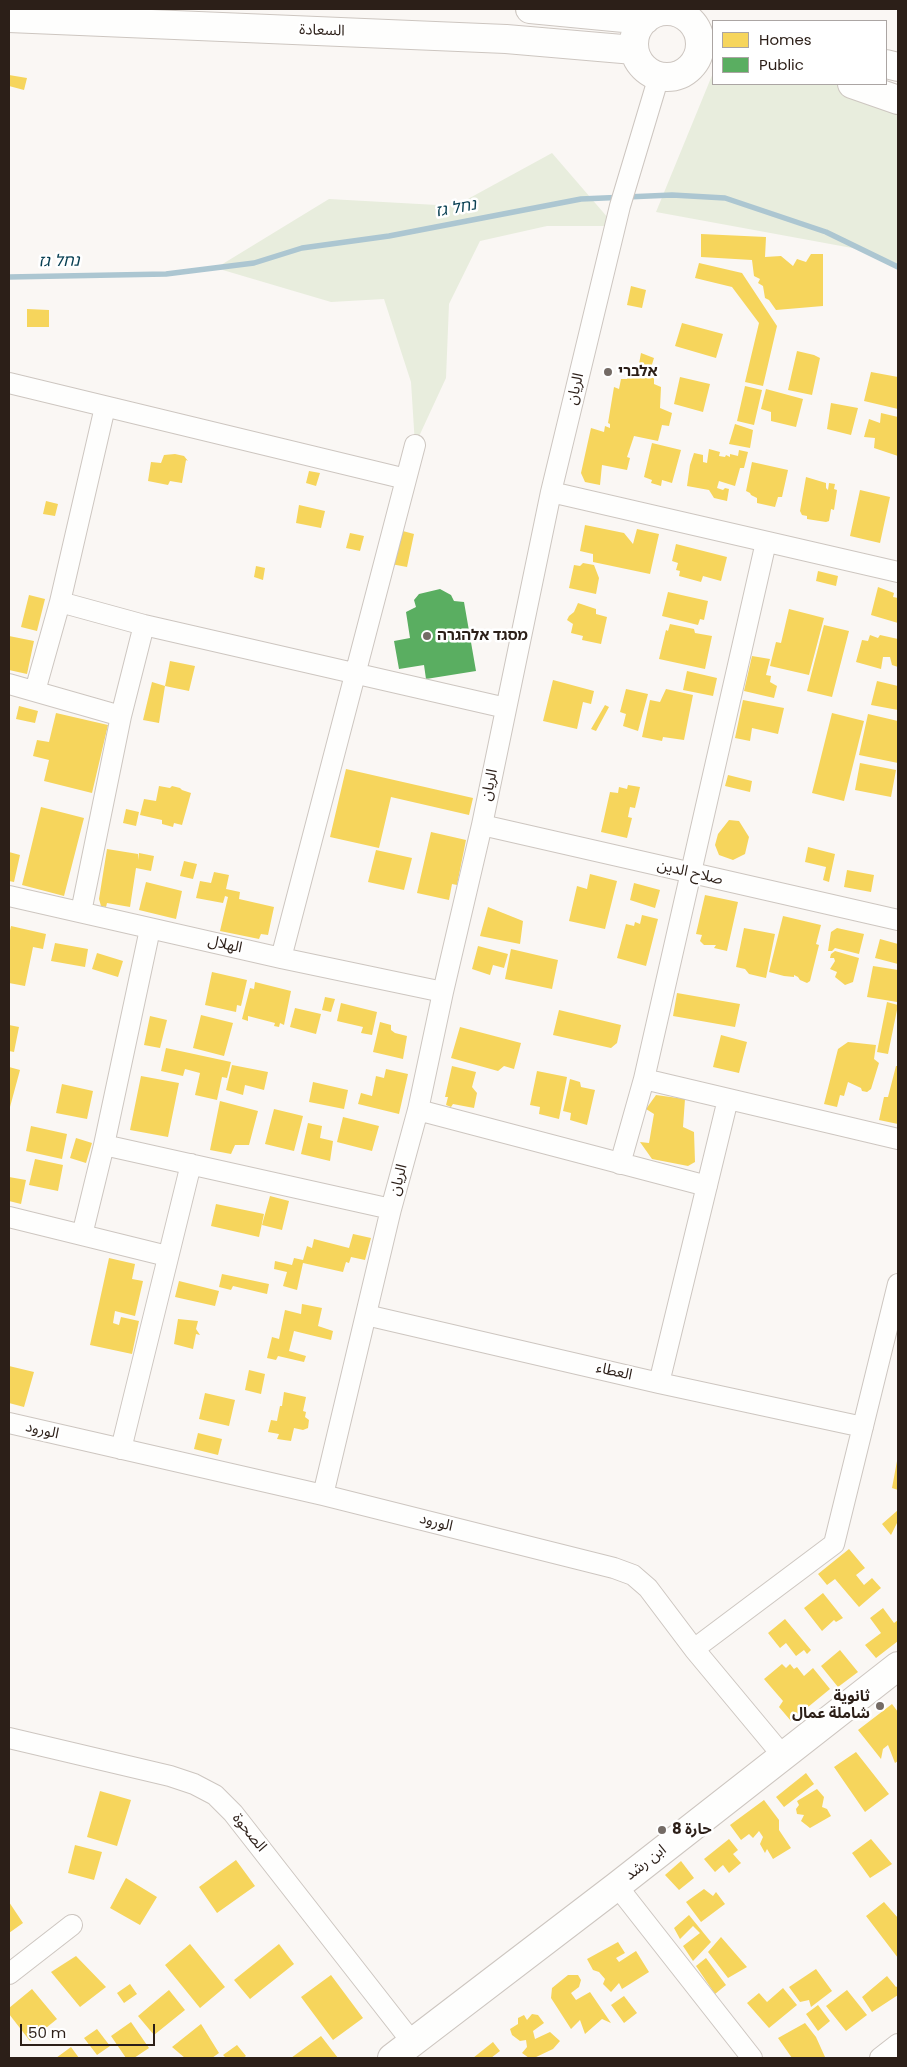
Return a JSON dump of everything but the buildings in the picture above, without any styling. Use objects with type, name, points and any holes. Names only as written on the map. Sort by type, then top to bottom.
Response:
[{"type":"street","points":[[530,9],[645,20]]},
{"type":"street","points":[[654,14],[690,17],[698,32],[706,57],[681,74],[674,76],[659,76],[646,69],[638,60],[634,50],[636,34],[645,20],[654,14]]},
{"type":"street","name":"السعادة","points":[[9,18],[496,39],[634,50]]},
{"type":"street","name":"الريان","points":[[324,1495],[391,1209],[418,1110],[482,825],[552,492],[620,206],[659,76]]},
{"type":"street","points":[[855,85],[898,100]]},
{"type":"street","points":[[9,384],[406,479]]},
{"type":"street","points":[[35,691],[60,602],[105,407]]},
{"type":"street","points":[[281,958],[415,445]]},
{"type":"street","points":[[552,492],[898,572]]},
{"type":"street","points":[[620,1164],[644,1079],[766,542]]},
{"type":"street","points":[[60,602],[144,625],[506,708]]},
{"type":"street","points":[[81,912],[121,716],[144,625]]},
{"type":"street","points":[[9,684],[121,716]]},
{"type":"street","name":"صلاح الدين","points":[[482,825],[691,873],[898,917]]},
{"type":"street","name":"الهلال","points":[[9,896],[281,958],[443,992]]},
{"type":"street","points":[[82,1235],[104,1144],[150,929]]},
{"type":"street","points":[[644,1079],[898,1139]]},
{"type":"street","points":[[659,1382],[728,1099]]},
{"type":"street","points":[[418,1110],[707,1186]]},
{"type":"street","points":[[104,1144],[391,1209]]},
{"type":"street","points":[[121,1449],[191,1164]]},
{"type":"street","points":[[9,1217],[167,1256]]},
{"type":"street","points":[[694,1650],[834,1544],[898,1284]]},
{"type":"street","name":"العطاء","points":[[366,1315],[863,1427]]},
{"type":"street","name":"الورود","points":[[9,1423],[324,1495],[614,1568],[633,1575],[648,1588],[694,1650],[782,1756]]},
{"type":"street","name":"ابن رشد","points":[[402,2050],[617,1886],[898,1666]]},
{"type":"street","name":"الصحوة","points":[[9,1738],[170,1776],[194,1784],[215,1795],[248,1831],[402,2050]]},
{"type":"street","points":[[617,1886],[752,2058]]},
{"type":"street","points":[[9,1974],[72,1925]]},
{"type":"street","points":[[880,2058],[898,2044]]},
{"type":"green space","points":[[712,75],[712,85],[846,85],[898,106],[898,264],[863,250],[656,212]]},
{"type":"green space","points":[[552,153],[615,226],[547,226],[480,241],[449,304],[446,378],[415,445],[411,382],[384,299],[331,302],[216,268],[329,199],[455,206]]},
{"type":"waterway","name":"נחל גז","points":[[9,277],[166,274],[254,263],[302,248],[389,236],[581,199],[672,195],[725,198],[826,232],[898,267]]},
{"type":"place","name":"אלברי","points":[[608,372]]},
{"type":"place","name":"מסגד אלהגרה","points":[[427,636]]},
{"type":"place","name":"ثانوية شاملة عمال","points":[[880,1706]]},
{"type":"place","name":"حارة 8","points":[[662,1830]]}]
